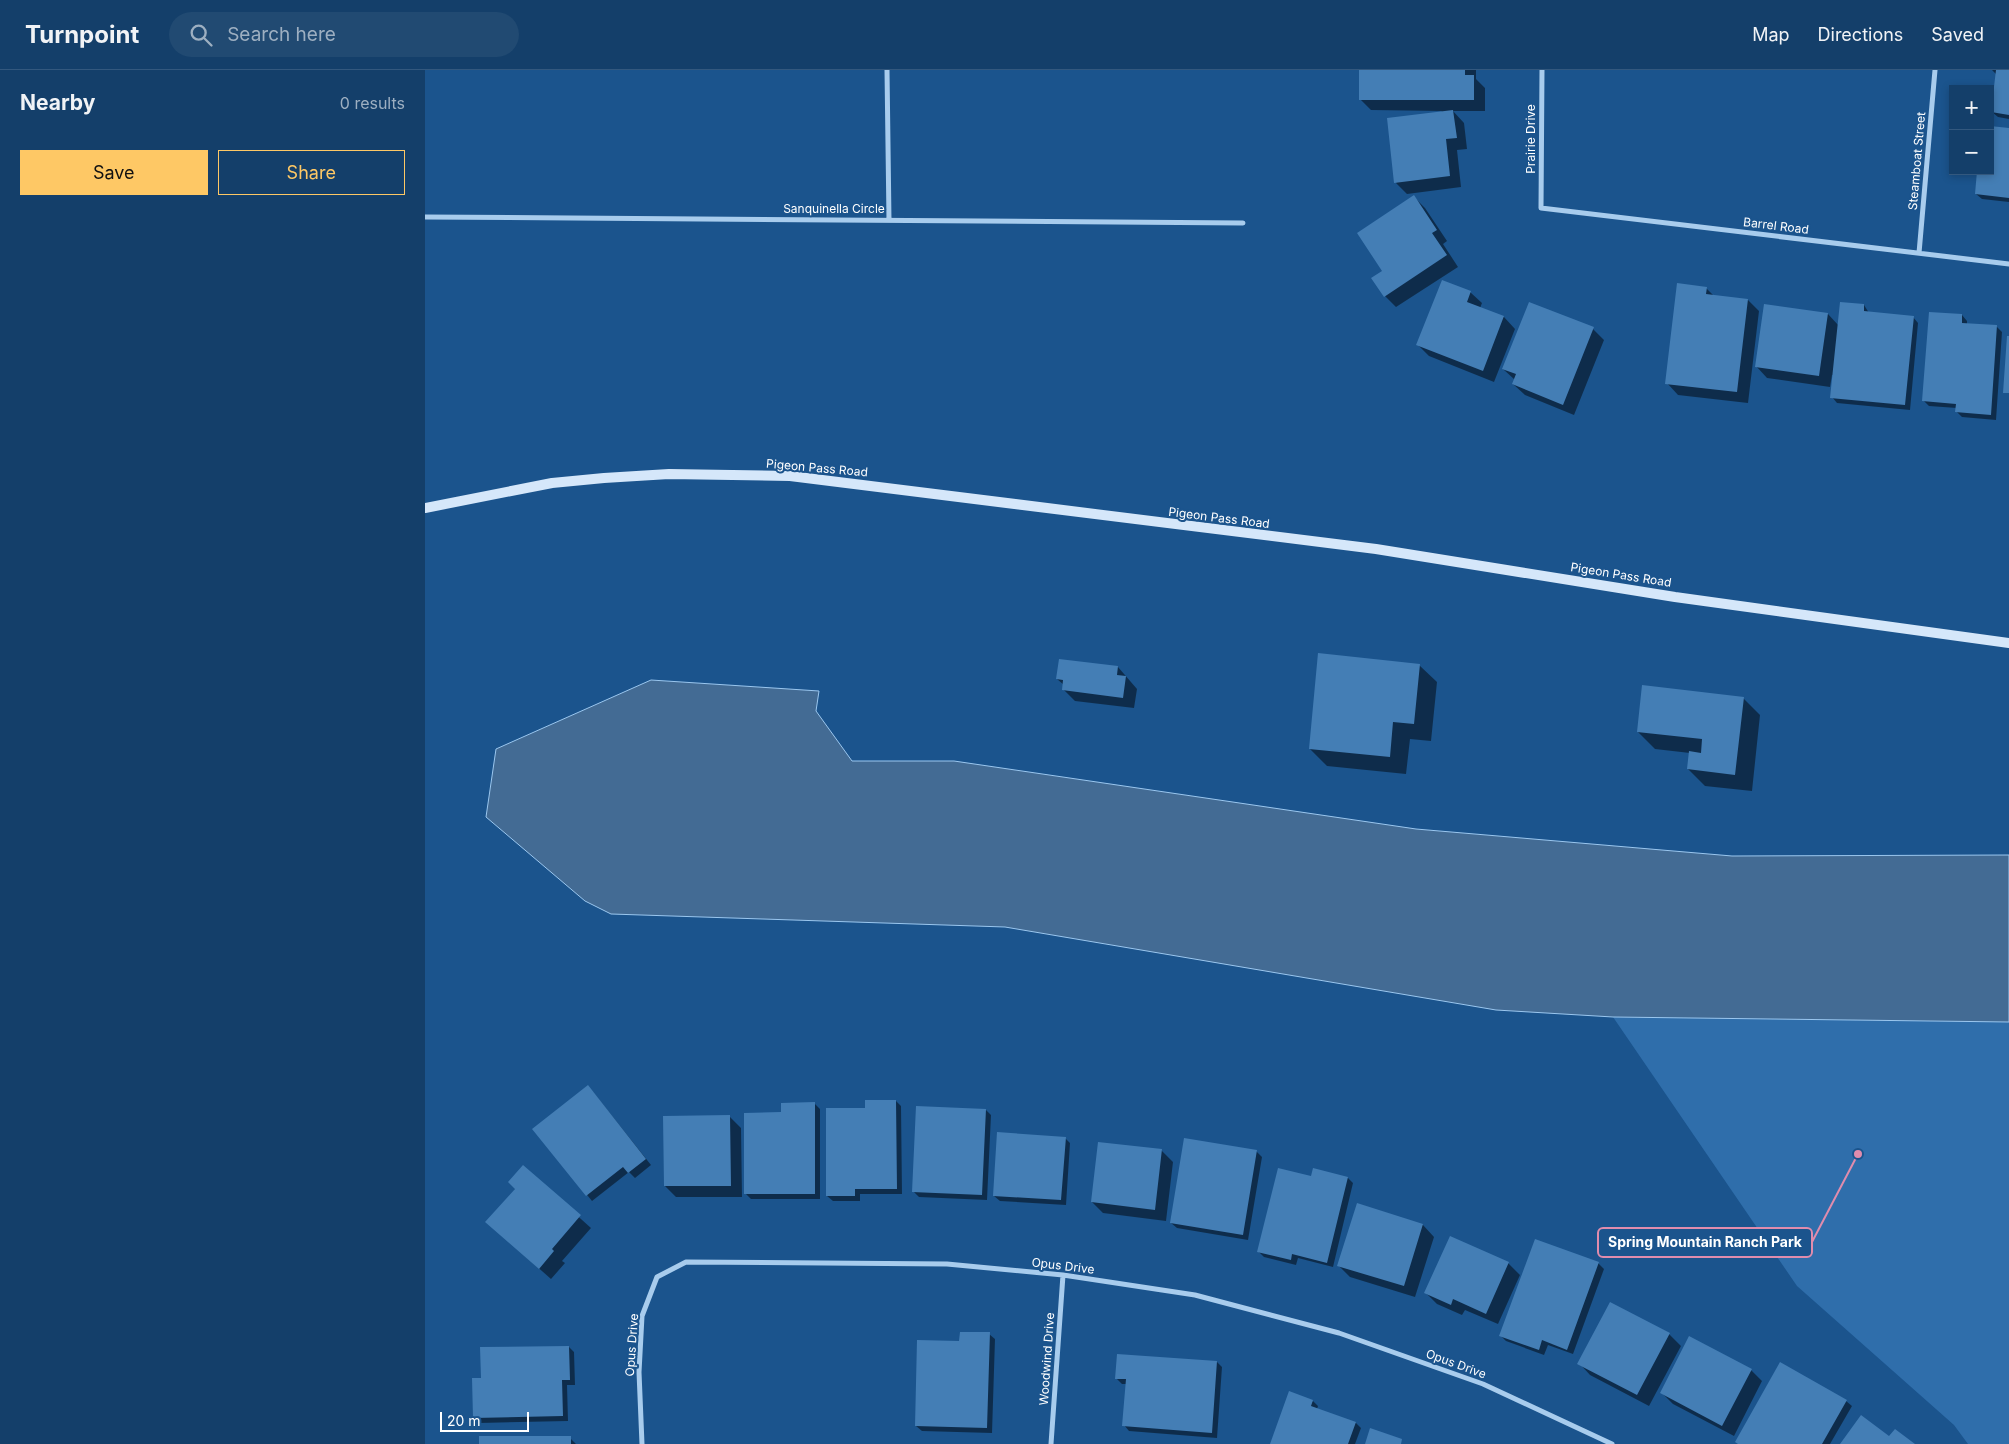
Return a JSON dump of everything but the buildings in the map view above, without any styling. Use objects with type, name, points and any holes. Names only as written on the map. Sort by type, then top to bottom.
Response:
[{"type":"street","points":[[887,70],[889,220]]},
{"type":"street","name":"Prairie Drive","points":[[1541,208],[1542,70]]},
{"type":"street","name":"Steamboat Street","points":[[1919,253],[1935,70]]},
{"type":"street","name":"Barrel Road","points":[[1541,208],[2009,264]]},
{"type":"street","name":"Sanquinella Circle","points":[[425,217],[1243,223]]},
{"type":"street","name":"Pigeon Pass Road","points":[[425,508],[552,483],[604,478],[669,474],[790,476],[1376,549],[1675,597],[2009,643]]},
{"type":"street","name":"Opus Drive","points":[[642,1444],[639,1372],[641,1316],[657,1277],[686,1262],[947,1264],[1063,1275],[1195,1295],[1339,1333],[1483,1384],[1612,1444]]},
{"type":"street","name":"Woodwind Drive","points":[[1051,1444],[1063,1275]]},
{"type":"shaded area","points":[[651,680],[819,691],[816,711],[852,761],[954,761],[1416,829],[1732,856],[2009,855],[2009,1022],[1613,1017],[1496,1010],[1005,927],[611,914],[585,901],[486,817],[496,749]]},
{"type":"shaded area","points":[[1613,1017],[2009,1022],[2009,1444],[1968,1444],[1954,1425],[1797,1286]]},
{"type":"place","name":"Spring Mountain Ranch Park","points":[[1858,1154]]}]
